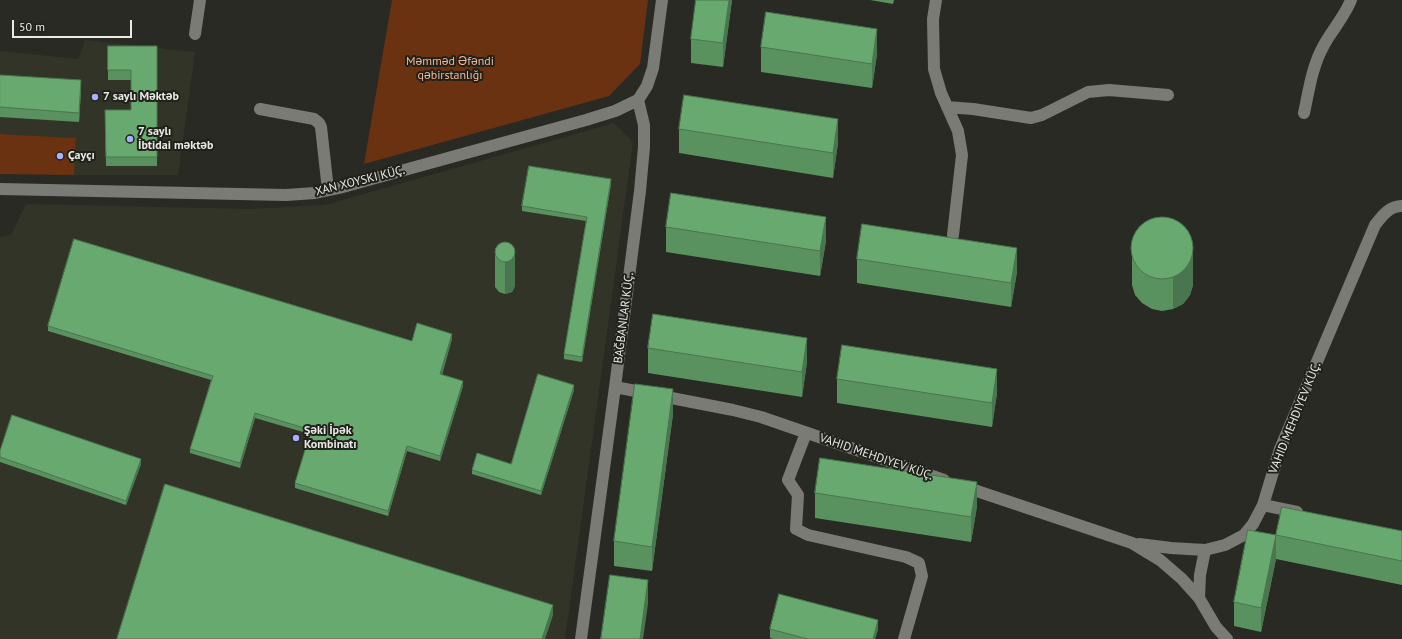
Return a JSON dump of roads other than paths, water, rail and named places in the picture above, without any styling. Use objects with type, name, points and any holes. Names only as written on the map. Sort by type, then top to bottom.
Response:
[{"type":"street","points":[[195,34],[200,0]]},
{"type":"street","points":[[638,100],[647,86],[653,68],[662,0]]},
{"type":"street","points":[[936,0],[933,19],[934,69],[941,93],[958,131],[962,156],[953,235]]},
{"type":"street","points":[[1304,113],[1314,68],[1324,46],[1351,0]]},
{"type":"street","points":[[947,107],[973,109],[1031,118],[1042,115],[1088,92],[1109,90],[1168,95]]},
{"type":"street","name":"XAN XOYSKI KÜÇ.","points":[[0,189],[286,195],[328,190],[586,120],[615,111],[638,100]]},
{"type":"street","name":"BAĞBANLAR KÜÇ.","points":[[581,639],[640,191],[644,147],[644,125],[638,100]]},
{"type":"street","points":[[260,109],[314,119],[318,122],[321,127],[328,190]]},
{"type":"street","name":"VAHID MEHDIYEV KÜÇ.","points":[[615,387],[733,410],[761,417],[872,456],[1132,543],[1171,548],[1205,550],[1226,545],[1244,535],[1253,524],[1263,505],[1280,449],[1375,226],[1383,214],[1396,206],[1402,206]]},
{"type":"street","points":[[806,432],[788,480],[798,495],[796,529],[808,535],[906,557],[919,562],[922,576],[904,639]]},
{"type":"street","points":[[1263,505],[1309,514]]},
{"type":"street","name":"VAHID MEHDIYEV KÜÇ.","points":[[1132,543],[1160,560],[1182,579],[1199,598],[1216,627],[1227,639]]},
{"type":"street","points":[[1199,598],[1200,575],[1205,550]]},
{"type":"place","name":"7 saylı Məktəb","points":[[95,97]]},
{"type":"place","name":"7 saylı İbtidai məktəb","points":[[130,139]]},
{"type":"place","name":"Çayçı","points":[[60,156]]},
{"type":"place","name":"Şəki İpək Kombinatı","points":[[296,438]]},
{"type":"park label","name":"Məmməd Əfəndi qəbirstanlığı","points":[[450,69]]}]
